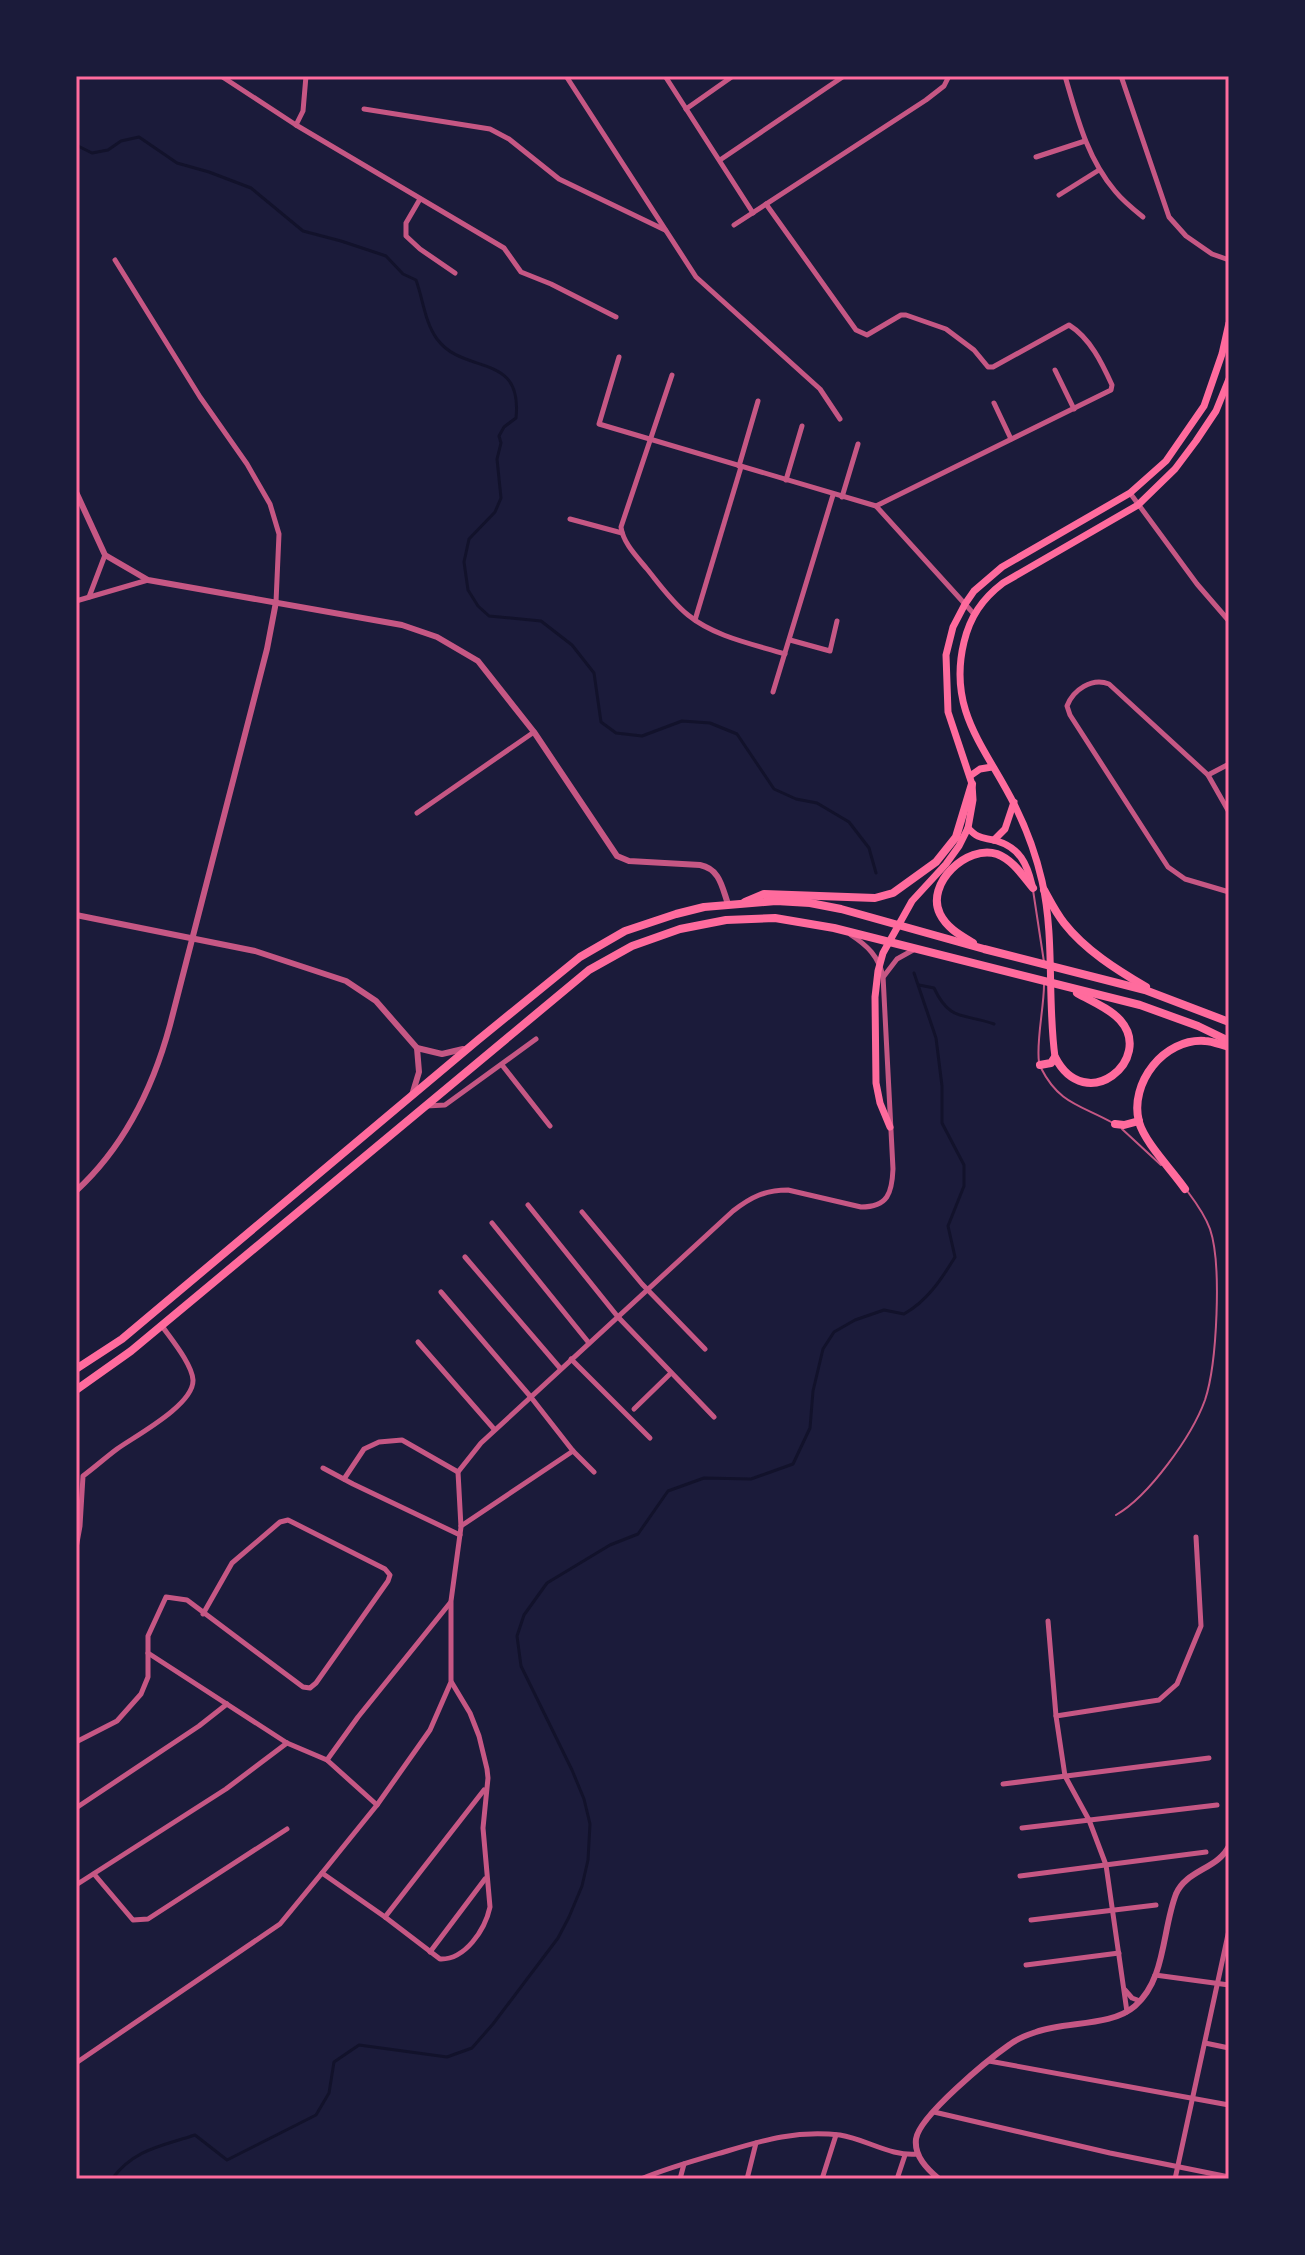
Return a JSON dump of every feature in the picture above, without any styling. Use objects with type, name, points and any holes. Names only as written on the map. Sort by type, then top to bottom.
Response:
[{"type":"highway","points":[[743,903],[764,894],[875,898],[893,893],[936,862],[956,837],[971,780]]},
{"type":"highway","points":[[984,949],[948,925],[939,912],[936,899],[942,881],[968,856],[988,852],[1000,855],[1011,863],[1033,888]]},
{"type":"highway","points":[[1044,890],[1061,920],[1077,937],[1120,972],[1157,994]]},
{"type":"highway","points":[[76,1369],[122,1339],[580,957],[625,931],[676,914],[728,904],[785,901],[841,909],[1157,994],[1229,1022]]},
{"type":"highway","points":[[76,1390],[162,1326],[589,970],[632,946],[680,929],[726,920],[775,918],[847,932],[1140,1005],[1198,1026],[1229,1044]]},
{"type":"highway","points":[[1040,1065],[1051,1063],[1055,1057],[1068,1076],[1090,1084],[1112,1076],[1123,1066],[1127,1056],[1128,1034],[1118,1018],[1066,987]]},
{"type":"highway","points":[[1185,1189],[1145,1135],[1139,1121],[1137,1101],[1141,1084],[1171,1049],[1204,1041],[1229,1044]]},
{"type":"highway","points":[[1115,1124],[1139,1121]]},
{"type":"main road","points":[[890,1127],[876,1083],[875,997],[878,971],[896,927],[922,888],[959,846],[968,828],[973,800],[971,780],[948,712],[946,655],[953,627],[974,591],[1002,567],[1130,493],[1166,461],[1204,406],[1229,323]]},
{"type":"main road","points":[[1055,1057],[1048,996],[1044,890],[1031,844],[1014,802],[966,716],[960,688],[960,660],[967,629],[986,597],[1003,583],[1138,505],[1175,469],[1196,441],[1216,411],[1229,379]]},
{"type":"main road","points":[[971,780],[980,769],[992,767]]},
{"type":"main road","points":[[994,840],[1005,829],[1014,802]]},
{"type":"main road","points":[[968,828],[983,840],[994,840],[1016,850],[1027,864],[1033,888]]},
{"type":"street","points":[[221,76],[296,125],[504,248],[521,272],[616,317]]},
{"type":"street","points":[[296,125],[303,111],[306,76]]},
{"type":"street","points":[[566,76],[696,277],[820,389],[840,419]]},
{"type":"street","points":[[665,76],[753,213]]},
{"type":"street","points":[[686,109],[733,76]]},
{"type":"street","points":[[720,160],[844,76]]},
{"type":"street","points":[[734,225],[926,100],[944,86],[949,76]]},
{"type":"street","points":[[1065,76],[1085,141],[1099,170],[1117,194],[1143,217]]},
{"type":"street","points":[[1121,76],[1169,217],[1186,236],[1212,254],[1229,260]]},
{"type":"street","points":[[364,109],[490,129],[509,139],[559,179],[666,230]]},
{"type":"street","points":[[1036,157],[1085,141]]},
{"type":"street","points":[[1059,195],[1099,170]]},
{"type":"street","points":[[421,199],[406,223],[406,236],[455,273]]},
{"type":"street","points":[[766,204],[856,330],[863,335],[906,315],[946,329],[974,350],[988,367],[993,367],[1069,325],[1092,348],[1112,388],[876,506]]},
{"type":"street","points":[[76,1191],[115,1149],[134,1119],[153,1079],[169,1029],[267,649],[276,602],[279,534],[270,504],[247,464],[200,397],[115,260]]},
{"type":"street","points":[[619,357],[599,424],[876,506],[974,614]]},
{"type":"street","points":[[1055,370],[1074,409]]},
{"type":"street","points":[[672,375],[621,527],[622,533],[673,601],[695,620],[722,634],[785,654]]},
{"type":"street","points":[[695,620],[758,401]]},
{"type":"street","points":[[994,403],[1011,439]]},
{"type":"street","points":[[786,480],[802,426]]},
{"type":"street","points":[[842,497],[858,444]]},
{"type":"street","points":[[76,492],[105,555],[148,580],[402,625],[437,637],[478,661],[534,732],[617,856],[629,861],[705,865],[718,876],[728,904]]},
{"type":"street","points":[[1130,493],[1197,584],[1229,621]]},
{"type":"street","points":[[773,692],[833,494]]},
{"type":"street","points":[[570,519],[622,533]]},
{"type":"street","points":[[88,598],[105,555]]},
{"type":"street","points":[[76,601],[148,580]]},
{"type":"street","points":[[790,640],[830,651],[837,621]]},
{"type":"street","points":[[1229,812],[1208,775],[1109,684],[1102,681],[1088,685],[1072,695],[1068,711],[1074,723],[1168,867],[1185,879],[1229,892]]},
{"type":"street","points":[[417,813],[534,732]]},
{"type":"street","points":[[1208,775],[1229,764]]},
{"type":"street","points":[[76,915],[255,951],[346,981],[376,1001],[417,1048],[442,1054],[455,1052],[478,1040]]},
{"type":"street","points":[[76,2063],[280,1924],[377,1805],[430,1730],[451,1682],[451,1601],[461,1527],[458,1472],[494,1429],[753,1196],[788,1190],[861,1207],[872,1207],[887,1198],[893,1182],[883,976],[876,955],[847,932]]},
{"type":"street","points":[[883,976],[897,959],[917,949]]},
{"type":"street","points":[[426,1106],[445,1105],[536,1039]]},
{"type":"street","points":[[412,1095],[419,1072],[417,1048]]},
{"type":"street","points":[[502,1065],[550,1126]]},
{"type":"street","points":[[528,1205],[618,1317],[714,1417]]},
{"type":"street","points":[[582,1212],[647,1290],[705,1349]]},
{"type":"street","points":[[492,1223],[589,1343]]},
{"type":"street","points":[[465,1257],[560,1368]]},
{"type":"street","points":[[441,1292],[573,1451],[594,1472]]},
{"type":"street","points":[[76,1548],[83,1476],[123,1445],[145,1433],[178,1405],[192,1386],[193,1376],[162,1326]]},
{"type":"street","points":[[418,1342],[494,1429]]},
{"type":"street","points":[[571,1359],[650,1438]]},
{"type":"street","points":[[634,1409],[671,1373]]},
{"type":"street","points":[[344,1479],[364,1449],[379,1442],[402,1440],[458,1472]]},
{"type":"street","points":[[461,1527],[573,1451]]},
{"type":"street","points":[[323,1468],[460,1535]]},
{"type":"street","points":[[76,1742],[117,1721],[141,1694],[148,1677],[148,1636],[166,1597],[187,1600],[203,1614],[303,1687],[310,1688],[390,1575],[385,1569],[288,1520],[280,1522],[232,1563],[203,1614]]},
{"type":"street","points":[[1056,1716],[1159,1700],[1177,1684],[1201,1626],[1196,1537]]},
{"type":"street","points":[[327,1760],[451,1601]]},
{"type":"street","points":[[1048,1621],[1056,1716],[1065,1776],[1089,1820],[1106,1865],[1127,2012]]},
{"type":"street","points":[[147,1653],[287,1743],[327,1760],[377,1805]]},
{"type":"street","points":[[322,1873],[440,1959],[449,1959],[465,1949],[478,1935],[490,1907],[483,1828],[488,1778],[479,1736],[470,1713],[451,1682]]},
{"type":"street","points":[[76,1808],[227,1704]]},
{"type":"street","points":[[76,1885],[226,1789],[287,1743]]},
{"type":"street","points":[[1003,1784],[1209,1758]]},
{"type":"street","points":[[385,1917],[485,1789]]},
{"type":"street","points":[[1022,1828],[1217,1805]]},
{"type":"street","points":[[94,1874],[133,1920],[148,1919],[287,1829]]},
{"type":"street","points":[[939,2179],[926,2169],[918,2154],[916,2139],[921,2125],[1011,2043],[1037,2031],[1121,2016],[1140,2001],[1155,1975],[1178,1890],[1189,1878],[1228,1850]]},
{"type":"street","points":[[1020,1876],[1206,1852]]},
{"type":"street","points":[[430,1952],[486,1878]]},
{"type":"street","points":[[1031,1920],[1156,1905]]},
{"type":"street","points":[[1175,2179],[1229,1930]]},
{"type":"street","points":[[1026,1965],[1119,1953]]},
{"type":"street","points":[[1155,1975],[1229,1985]]},
{"type":"street","points":[[1124,1990],[1140,2001]]},
{"type":"street","points":[[1205,2043],[1229,2048]]},
{"type":"street","points":[[989,2061],[1229,2105]]},
{"type":"street","points":[[933,2112],[1229,2177]]},
{"type":"street","points":[[641,2179],[779,2136],[836,2135],[858,2138],[905,2155],[918,2154]]},
{"type":"street","points":[[822,2179],[836,2135]]},
{"type":"street","points":[[747,2179],[757,2142]]},
{"type":"street","points":[[897,2179],[905,2155]]},
{"type":"street","points":[[680,2179],[685,2163]]},
{"type":"lane","points":[[1033,888],[1047,950],[1044,966]]},
{"type":"lane","points":[[1044,981],[1048,996],[1038,1054],[1040,1065],[1056,1092],[1129,1134],[1185,1189],[1206,1219],[1214,1248],[1215,1328],[1208,1386],[1191,1429],[1176,1451],[1137,1500],[1116,1515]]},
{"type":"waterway","points":[[76,142],[92,153],[139,137],[177,163],[251,188],[303,231],[386,256],[403,274],[416,280],[437,339],[462,358],[501,373],[516,397],[516,418],[504,427],[499,436],[501,443],[497,459],[501,498],[495,512],[469,539],[464,562],[468,590],[478,606],[489,616],[541,621],[572,645],[594,673],[601,722],[616,733],[642,736],[682,721],[710,723],[737,734],[774,789],[796,799],[817,803],[849,822],[869,848],[876,873]]},
{"type":"waterway","points":[[112,2179],[139,2155],[171,2142],[195,2135],[227,2160],[316,2115],[329,2093],[334,2062],[359,2045],[447,2057],[472,2048],[558,1938],[582,1886],[588,1860],[590,1824],[572,1770],[521,1666],[517,1636],[524,1615],[547,1583],[610,1545],[638,1534],[668,1491],[704,1478],[751,1479],[793,1464],[810,1428],[813,1391],[823,1349],[834,1332],[855,1320],[884,1310],[904,1314],[927,1296],[955,1257],[948,1226],[964,1186],[964,1165],[942,1123],[942,1086],[936,1038],[914,973]]},
{"type":"waterway","points":[[919,985],[934,988],[946,1006],[958,1015],[994,1024]]}]
